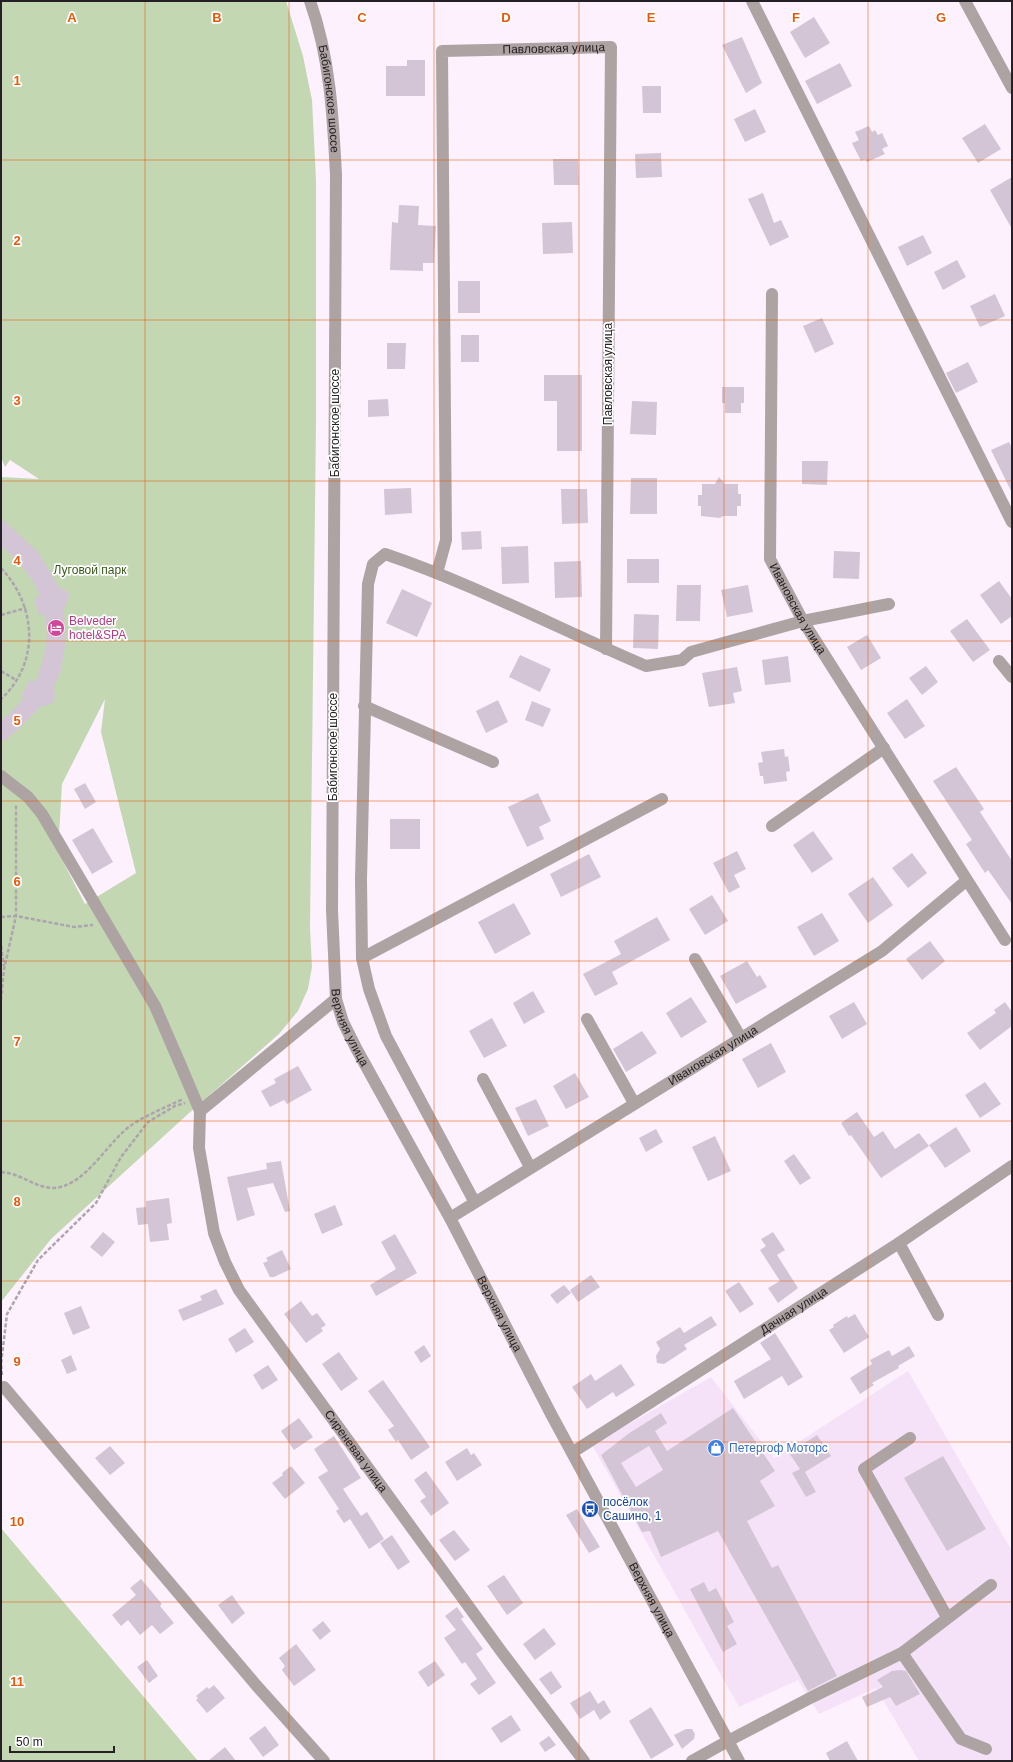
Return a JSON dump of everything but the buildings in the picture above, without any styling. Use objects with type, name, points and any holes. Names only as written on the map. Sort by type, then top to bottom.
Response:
[{"type":"street","name":"Бабигонское шоссе","points":[[310,1],[324,49],[331,98],[336,175],[332,847]]},
{"type":"street","points":[[752,1],[1012,522]]},
{"type":"street","points":[[965,1],[1012,88]]},
{"type":"street","name":"Павловская улица","points":[[437,573],[446,540],[442,51],[611,47],[606,649]]},
{"type":"street","name":"Ивановская улица","points":[[772,294],[770,559],[803,621],[884,748],[966,882],[1005,940]]},
{"type":"street","points":[[474,1202],[386,1036],[369,988],[362,958],[361,879],[364,706],[368,584],[373,564],[385,554],[437,573],[646,666],[682,660],[691,652],[803,621],[888,604]]},
{"type":"street","points":[[999,661],[1012,677]]},
{"type":"street","points":[[364,706],[493,762]]},
{"type":"street","points":[[772,826],[884,748]]},
{"type":"street","points":[[1,776],[28,797],[42,814],[155,1006],[196,1102],[336,999]]},
{"type":"street","points":[[362,958],[662,799]]},
{"type":"street","name":"Верхняя улица","points":[[332,847],[332,917],[336,999],[343,1022],[450,1218],[573,1452],[739,1761]]},
{"type":"street","name":"Ивановская улица","points":[[450,1218],[530,1167],[882,952],[966,882]]},
{"type":"street","points":[[695,959],[741,1038]]},
{"type":"street","points":[[586,1019],[634,1103]]},
{"type":"street","points":[[484,1079],[530,1167]]},
{"type":"street","name":"Сиреневая улица","points":[[196,1102],[199,1148],[214,1233],[225,1262],[240,1290],[501,1652],[584,1761]]},
{"type":"street","name":"Дачная улица","points":[[573,1452],[899,1243],[1012,1166]]},
{"type":"street","points":[[899,1243],[938,1315]]},
{"type":"street","points":[[4,1387],[256,1685],[324,1761]]},
{"type":"street","points":[[910,1438],[864,1469],[947,1617]]},
{"type":"street","points":[[692,1761],[728,1740],[902,1653],[947,1617],[991,1585]]},
{"type":"street","points":[[902,1653],[961,1740],[986,1749]]},
{"type":"path","points":[[1,568],[20,594],[26,608],[29,629],[29,646],[26,659],[16,680],[1,699]]},
{"type":"path","points":[[1,615],[26,608]]},
{"type":"path","points":[[1,671],[16,680]]},
{"type":"path","points":[[1,1000],[4,969],[16,916],[17,834],[15,787]]},
{"type":"path","points":[[1,917],[16,916],[74,927],[107,923]]},
{"type":"path","points":[[1,946],[4,969]]},
{"type":"path","points":[[1,1172],[20,1175],[42,1186],[62,1187],[77,1179],[132,1124],[196,1102]]},
{"type":"path","points":[[4,1387],[1,1364],[7,1314],[38,1260],[96,1203],[121,1157],[148,1122],[175,1106],[196,1102]]},
{"type":"shaded area","points":[[908,1371],[1012,1551],[1012,1761],[919,1761],[876,1688],[819,1714],[798,1680],[739,1707],[592,1445],[711,1377],[774,1458]]},
{"type":"green space","name":"Луговой парк","points":[[1,1],[286,1],[303,56],[312,100],[316,180],[316,424],[310,929],[312,967],[308,989],[298,1011],[279,1034],[188,1114],[51,1239],[1,1302],[1,477],[39,479],[10,460],[5,467],[1,457]],"holes":[[[105,699],[101,732],[136,873],[85,904],[58,852],[62,784]]]},
{"type":"green space","points":[[1,1528],[198,1761],[1,1761]]},
{"type":"place","name":"Belveder hotel&SPA","points":[[56,628]]},
{"type":"place","name":"Петергоф Моторс","points":[[716,1448]]},
{"type":"place","name":"посёлок Сашино, 1","points":[[590,1509]]}]
